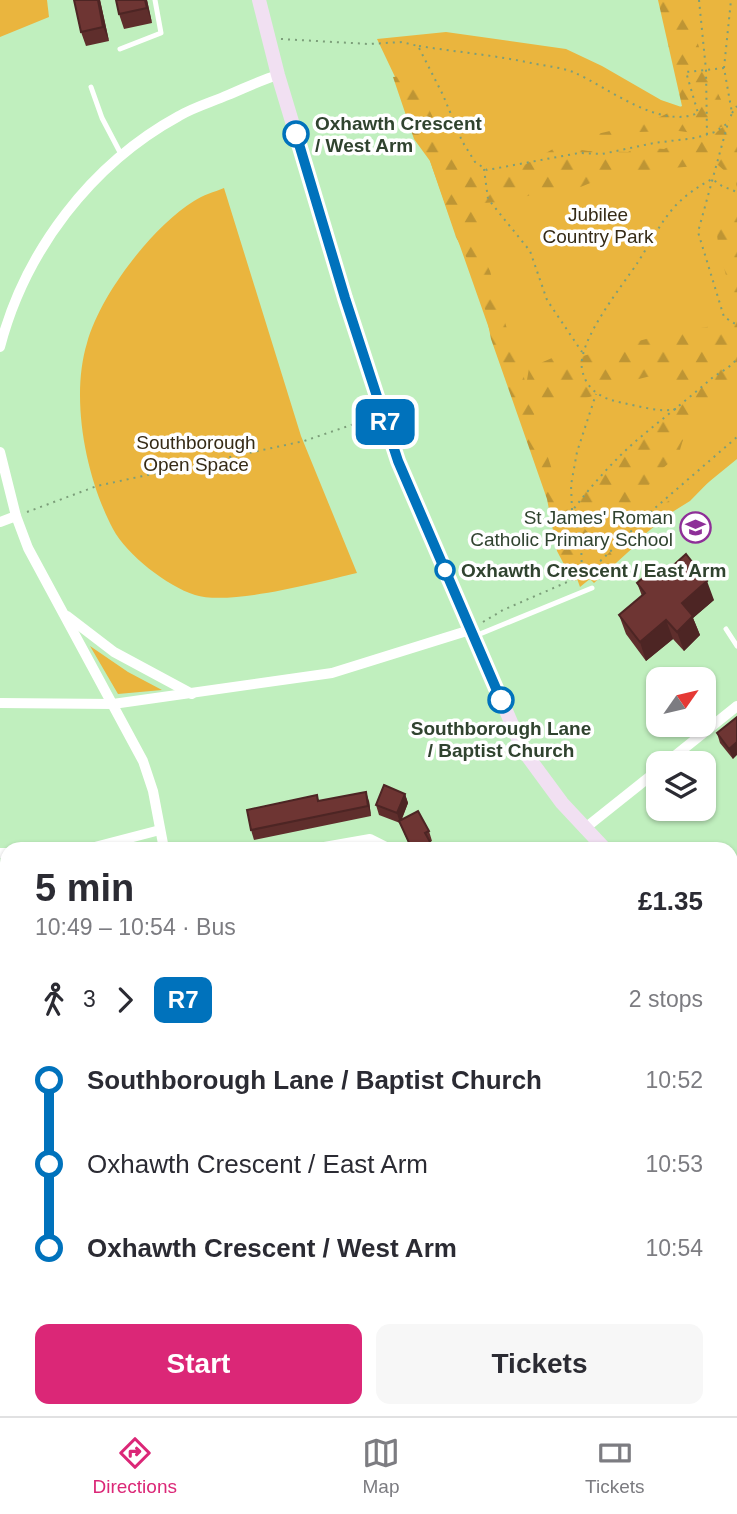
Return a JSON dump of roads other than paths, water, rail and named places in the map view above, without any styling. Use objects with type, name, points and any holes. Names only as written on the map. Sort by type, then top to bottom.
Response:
[{"type":"street","points":[[259,0],[267,39],[345,298],[398,461],[523,750],[584,829],[598,842]]},
{"type":"street","points":[[0,347],[23,279],[37,253],[93,183],[151,132],[181,114],[278,75]]},
{"type":"street","points":[[0,452],[16,516],[28,548],[143,761],[153,791],[163,842]]},
{"type":"street","points":[[0,522],[16,516]]},
{"type":"street","points":[[60,609],[114,652],[191,694]]},
{"type":"street","points":[[0,702],[113,704],[191,694],[332,673],[472,633]]},
{"type":"street","points":[[681,751],[737,706]]},
{"type":"street","points":[[584,829],[646,780]]},
{"type":"street","points":[[114,842],[160,830]]},
{"type":"street","points":[[352,842],[370,839],[376,842]]},
{"type":"lane","points":[[120,49],[161,33],[155,0]]},
{"type":"lane","points":[[90,87],[102,118],[122,156]]},
{"type":"lane","points":[[472,633],[592,588]]},
{"type":"lane","points":[[726,629],[737,646]]},
{"type":"place","name":"Oxhawth Crescent / West Arm","points":[[296,134]]},
{"type":"place","name":"St James' Roman Catholic Primary School","points":[[696,528]]},
{"type":"place","name":"Oxhawth Crescent / East Arm","points":[[445,570]]},
{"type":"place","name":"Southborough Lane / Baptist Church","points":[[501,700]]},
{"type":"park label","name":"Jubilee Country Park","points":[[598,225]]},
{"type":"park label","name":"Southborough Open Space","points":[[196,453]]}]
